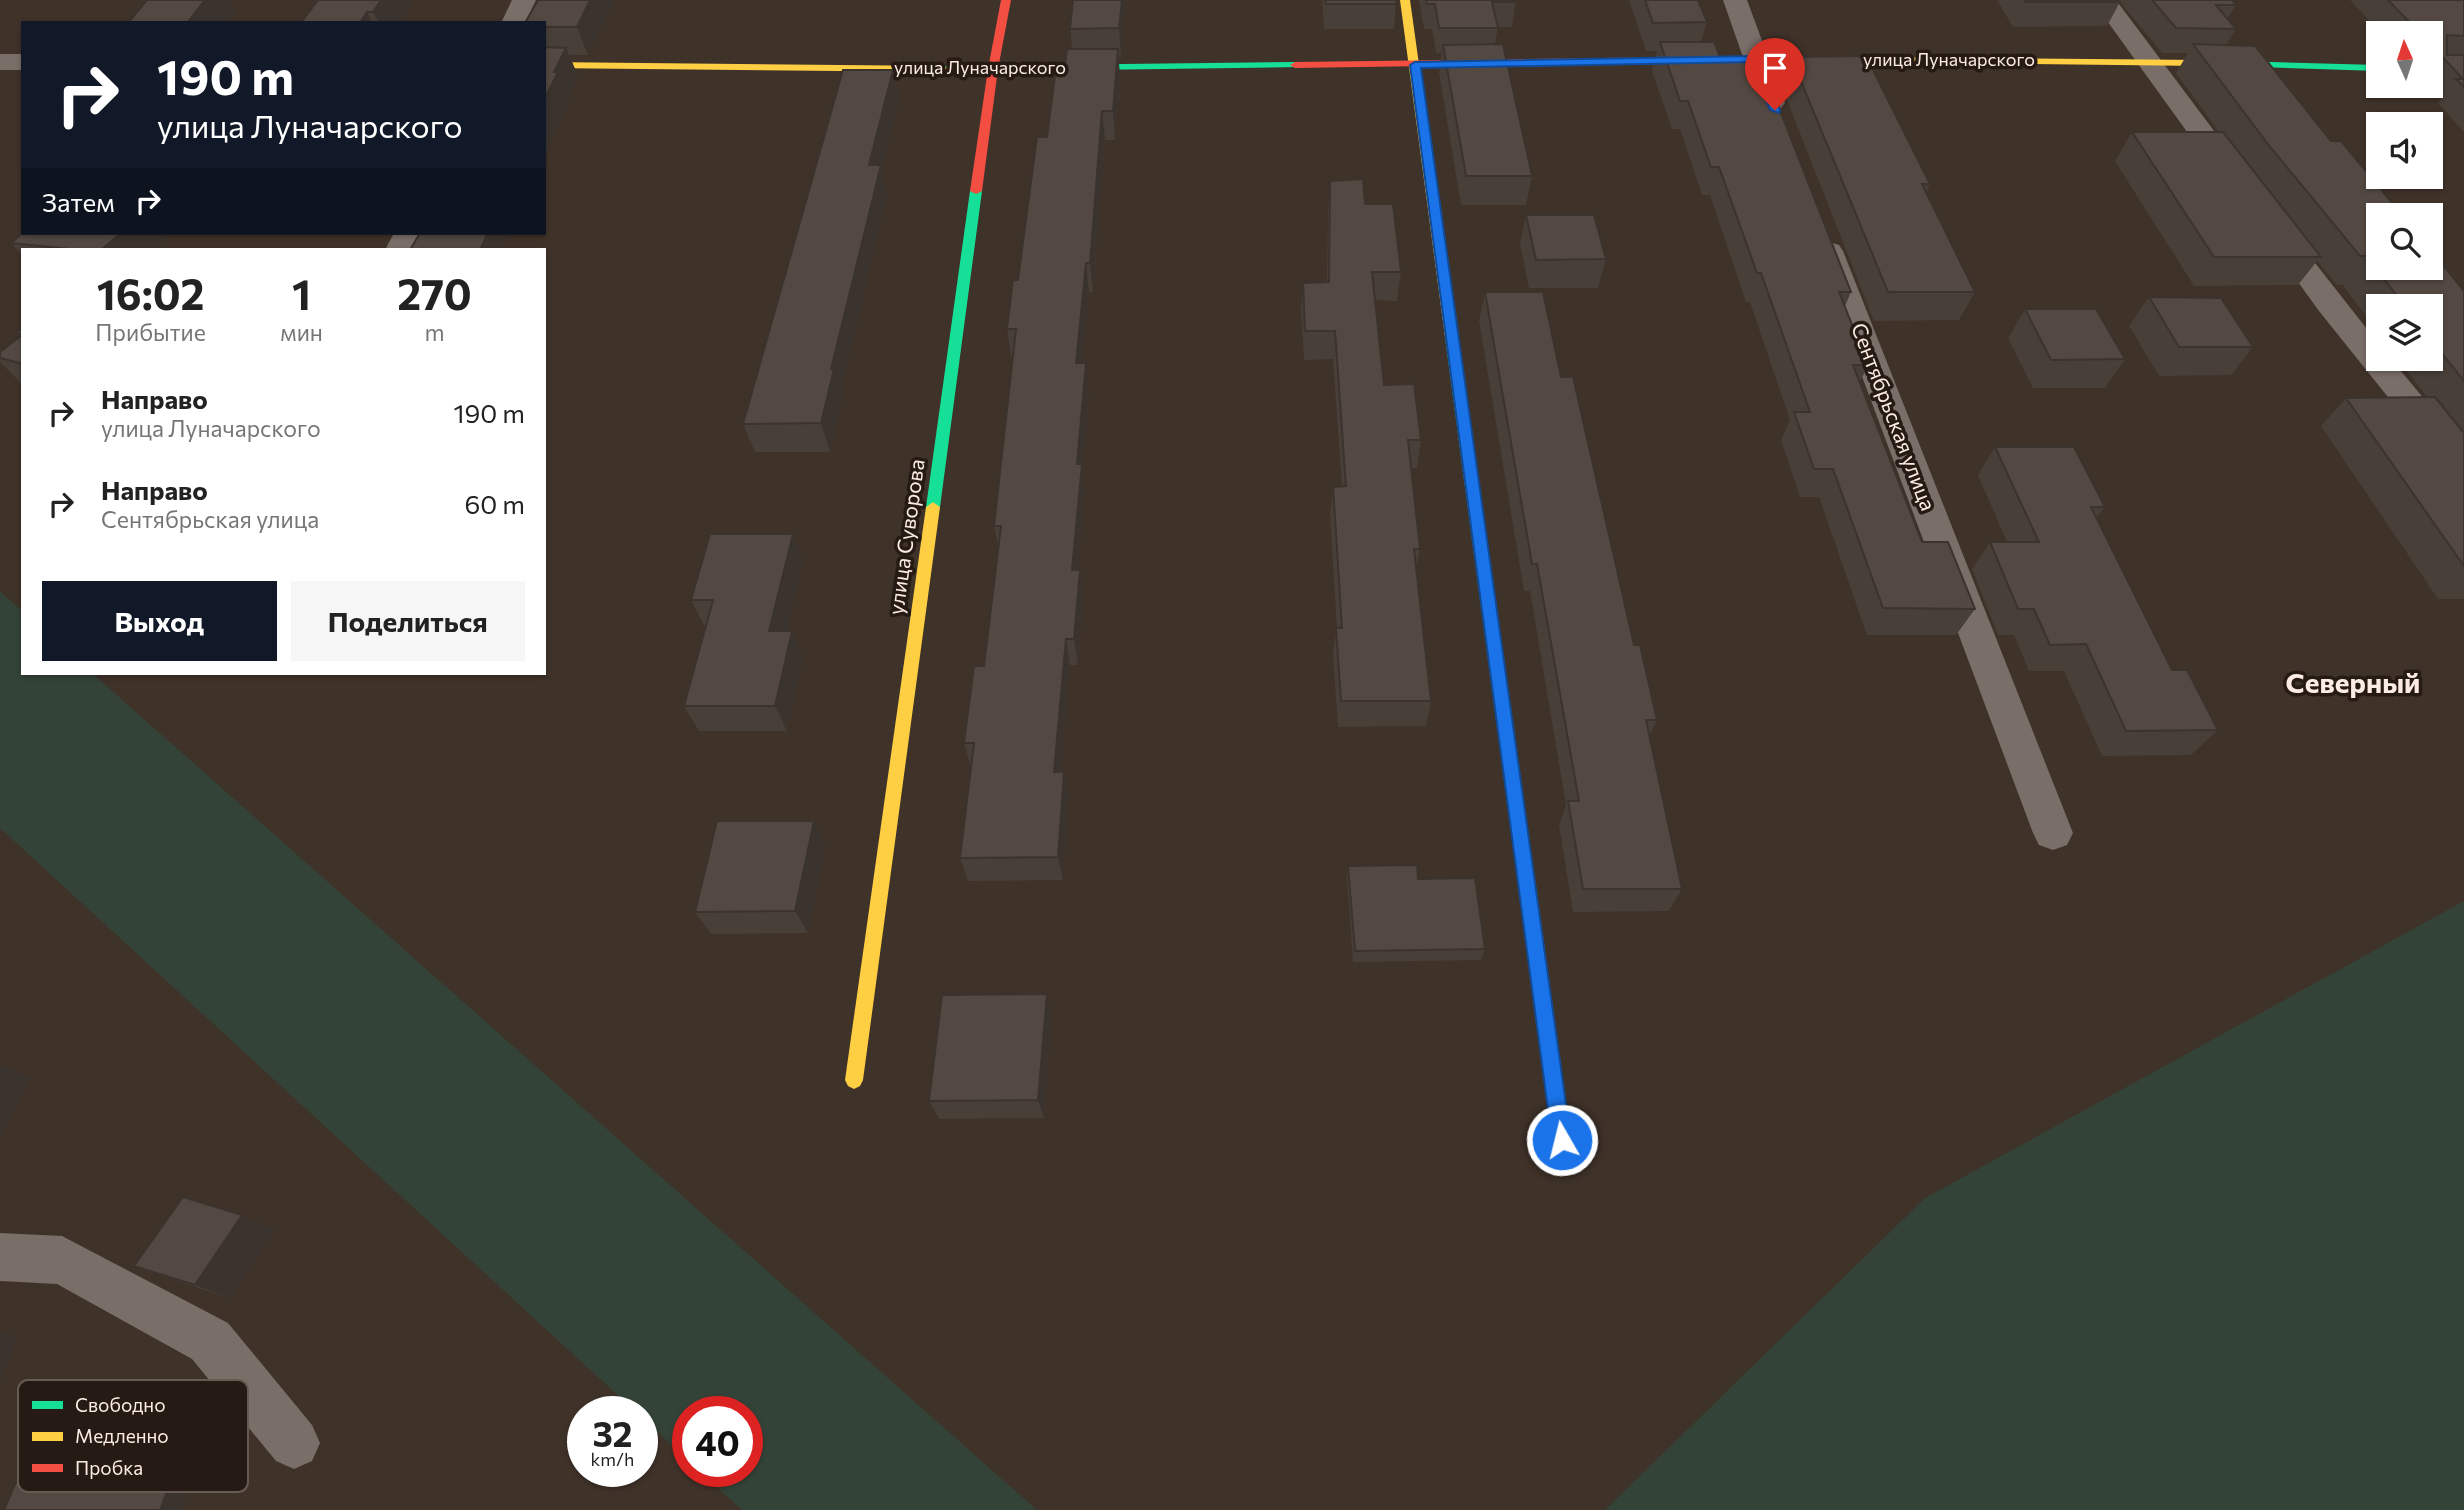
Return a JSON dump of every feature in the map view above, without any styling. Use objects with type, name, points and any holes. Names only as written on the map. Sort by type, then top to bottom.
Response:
[{"type":"street","points":[[514,21],[524,0]]},
{"type":"street","name":"улица Суворова","points":[[854,1080],[993,69],[1006,0]]},
{"type":"street","points":[[1405,0],[1562,1140]]},
{"type":"street","points":[[1735,0],[1785,136]]},
{"type":"street","points":[[2104,0],[2330,304],[2464,469]]},
{"type":"street","name":"улица Луначарского","points":[[546,65],[993,69],[1755,59],[2147,61],[2366,68]]},
{"type":"street","points":[[0,62],[21,62]]},
{"type":"street","name":"Сентябрьская улица","points":[[1820,226],[2053,833]]},
{"type":"street","points":[[0,1257],[62,1260],[210,1341],[242,1380]]},
{"type":"street","points":[[248,1387],[294,1443]]},
{"type":"green space","points":[[0,591],[21,610],[21,675],[94,675],[1037,1510],[742,1510],[717,1487],[763,1487],[763,1396],[672,1396],[672,1445],[658,1433],[658,1396],[619,1396],[0,828]]},
{"type":"green space","points":[[2464,901],[2464,1510],[1605,1510],[1925,1198]]},
{"type":"building","points":[[147,0],[205,0],[189,21],[130,21]]},
{"type":"building","points":[[318,0],[381,0],[373,12],[367,12],[361,21],[302,21]]},
{"type":"building","points":[[538,0],[590,0],[577,27],[546,27],[546,21],[526,21]]},
{"type":"building","points":[[1073,0],[1122,0],[1119,28],[1070,29]]},
{"type":"building","points":[[1325,0],[1396,0],[1396,4],[1326,4]]},
{"type":"building","points":[[1426,0],[1516,2],[1492,2],[1498,28],[1439,28],[1435,4],[1427,4]]},
{"type":"building","points":[[1645,0],[1698,0],[1707,22],[1653,23]]},
{"type":"building","points":[[2024,0],[2119,0],[2120,2],[2025,2]]},
{"type":"building","points":[[2152,0],[2232,0],[2236,5],[2216,5],[2236,29],[2176,28]]},
{"type":"building","points":[[2388,0],[2464,0],[2464,36],[2447,35],[2447,55],[2464,55],[2464,87],[2456,79],[2463,79],[2443,58],[2443,21],[2408,21]]},
{"type":"building","points":[[1660,42],[1714,42],[1720,57],[1759,57],[1851,292],[1839,292],[1868,365],[1853,365],[1922,542],[1948,542],[1975,609],[1883,608],[1833,469],[1814,469],[1794,412],[1810,412],[1761,273],[1757,273],[1719,167],[1711,167],[1688,101],[1680,101]]},
{"type":"building","points":[[1503,44],[1532,176],[1466,176],[1443,45]]},
{"type":"building","points":[[2193,44],[2255,46],[2331,141],[2341,141],[2366,171],[2366,189],[2381,189],[2392,203],[2366,203],[2366,256],[2360,256],[2267,143]]},
{"type":"building","points":[[546,47],[566,48],[554,72],[558,72],[546,96]]},
{"type":"building","points":[[1067,49],[1118,49],[1113,111],[1102,111],[1090,263],[1086,263],[1076,363],[1086,363],[1077,464],[1082,464],[1072,570],[1080,570],[1074,639],[1066,639],[1054,772],[1064,772],[1058,857],[960,858],[974,743],[964,743],[974,666],[984,666],[1001,526],[994,526],[1016,329],[1007,329],[1013,280],[1018,280],[1037,137],[1047,137],[1055,76],[1064,76]]},
{"type":"building","points":[[1866,56],[1930,184],[1922,184],[1975,292],[1888,292],[1791,57]]},
{"type":"building","points":[[843,70],[893,70],[869,165],[881,165],[831,369],[834,369],[821,423],[743,424]]},
{"type":"building","points":[[2132,132],[2223,132],[2321,257],[2214,257]]},
{"type":"building","points":[[1363,179],[1365,204],[1393,204],[1401,272],[1372,272],[1384,385],[1414,384],[1421,440],[1408,440],[1420,549],[1414,549],[1431,701],[1341,701],[1336,628],[1342,628],[1333,487],[1346,486],[1335,331],[1305,331],[1303,283],[1329,282],[1330,181]]},
{"type":"building","points":[[1526,215],[1594,215],[1606,259],[1536,260]]},
{"type":"building","points":[[21,235],[119,235],[103,248],[60,248],[11,243]]},
{"type":"building","points":[[419,235],[487,235],[481,248],[411,248]]},
{"type":"building","points":[[2443,265],[2464,291],[2464,381],[2443,355],[2443,294],[2396,294],[2385,280],[2443,280]]},
{"type":"building","points":[[1485,292],[1543,292],[1561,377],[1573,377],[1634,645],[1640,645],[1657,720],[1646,720],[1682,889],[1583,889],[1568,801],[1579,801],[1537,564],[1532,564]]},
{"type":"building","points":[[2149,297],[2221,298],[2253,347],[2179,347]]},
{"type":"building","points":[[2025,309],[2096,309],[2125,359],[2051,360]]},
{"type":"building","points":[[21,336],[21,363],[0,358],[0,352]]},
{"type":"building","points":[[2435,397],[2464,433],[2464,566],[2346,398]]},
{"type":"building","points":[[1995,447],[2074,447],[2105,507],[2091,507],[2172,670],[2187,670],[2218,730],[2126,731],[2086,644],[2050,645],[2034,609],[2018,609],[1990,542],[2039,542]]},
{"type":"building","points":[[710,534],[793,534],[769,631],[792,631],[775,706],[684,706],[713,600],[691,600]]},
{"type":"building","points":[[717,821],[814,821],[795,911],[695,912]]},
{"type":"building","points":[[1417,865],[1418,879],[1475,878],[1485,949],[1355,951],[1348,866]]},
{"type":"building","points":[[1047,994],[1038,1100],[929,1101],[942,995]]},
{"type":"building","points":[[183,1197],[242,1215],[195,1285],[134,1266]]},
{"type":"building","points":[[18,1477],[18,1492],[167,1492],[160,1510],[4,1510]]},
{"type":"traffic: fast","points":[[2202,63],[2366,68]]},
{"type":"traffic: fast","points":[[944,69],[1295,65]]},
{"type":"traffic: fast","points":[[933,507],[976,191]]},
{"type":"traffic: fast","points":[[1451,337],[1532,921]]},
{"type":"traffic: slow","points":[[1405,0],[1451,337]]},
{"type":"traffic: slow","points":[[1754,59],[2202,63]]},
{"type":"traffic: slow","points":[[546,65],[944,69]]},
{"type":"traffic: slow","points":[[854,1080],[933,507]]},
{"type":"traffic: jam","points":[[976,191],[993,69],[1006,0]]},
{"type":"traffic: jam","points":[[1295,65],[1754,59]]},
{"type":"traffic: jam","points":[[1532,921],[1562,1140]]},
{"type":"district","name":"Северный","points":[[2353,683]]},
{"type":"route","points":[[1562,1140],[1415,65],[1755,59],[1775,110]]}]
